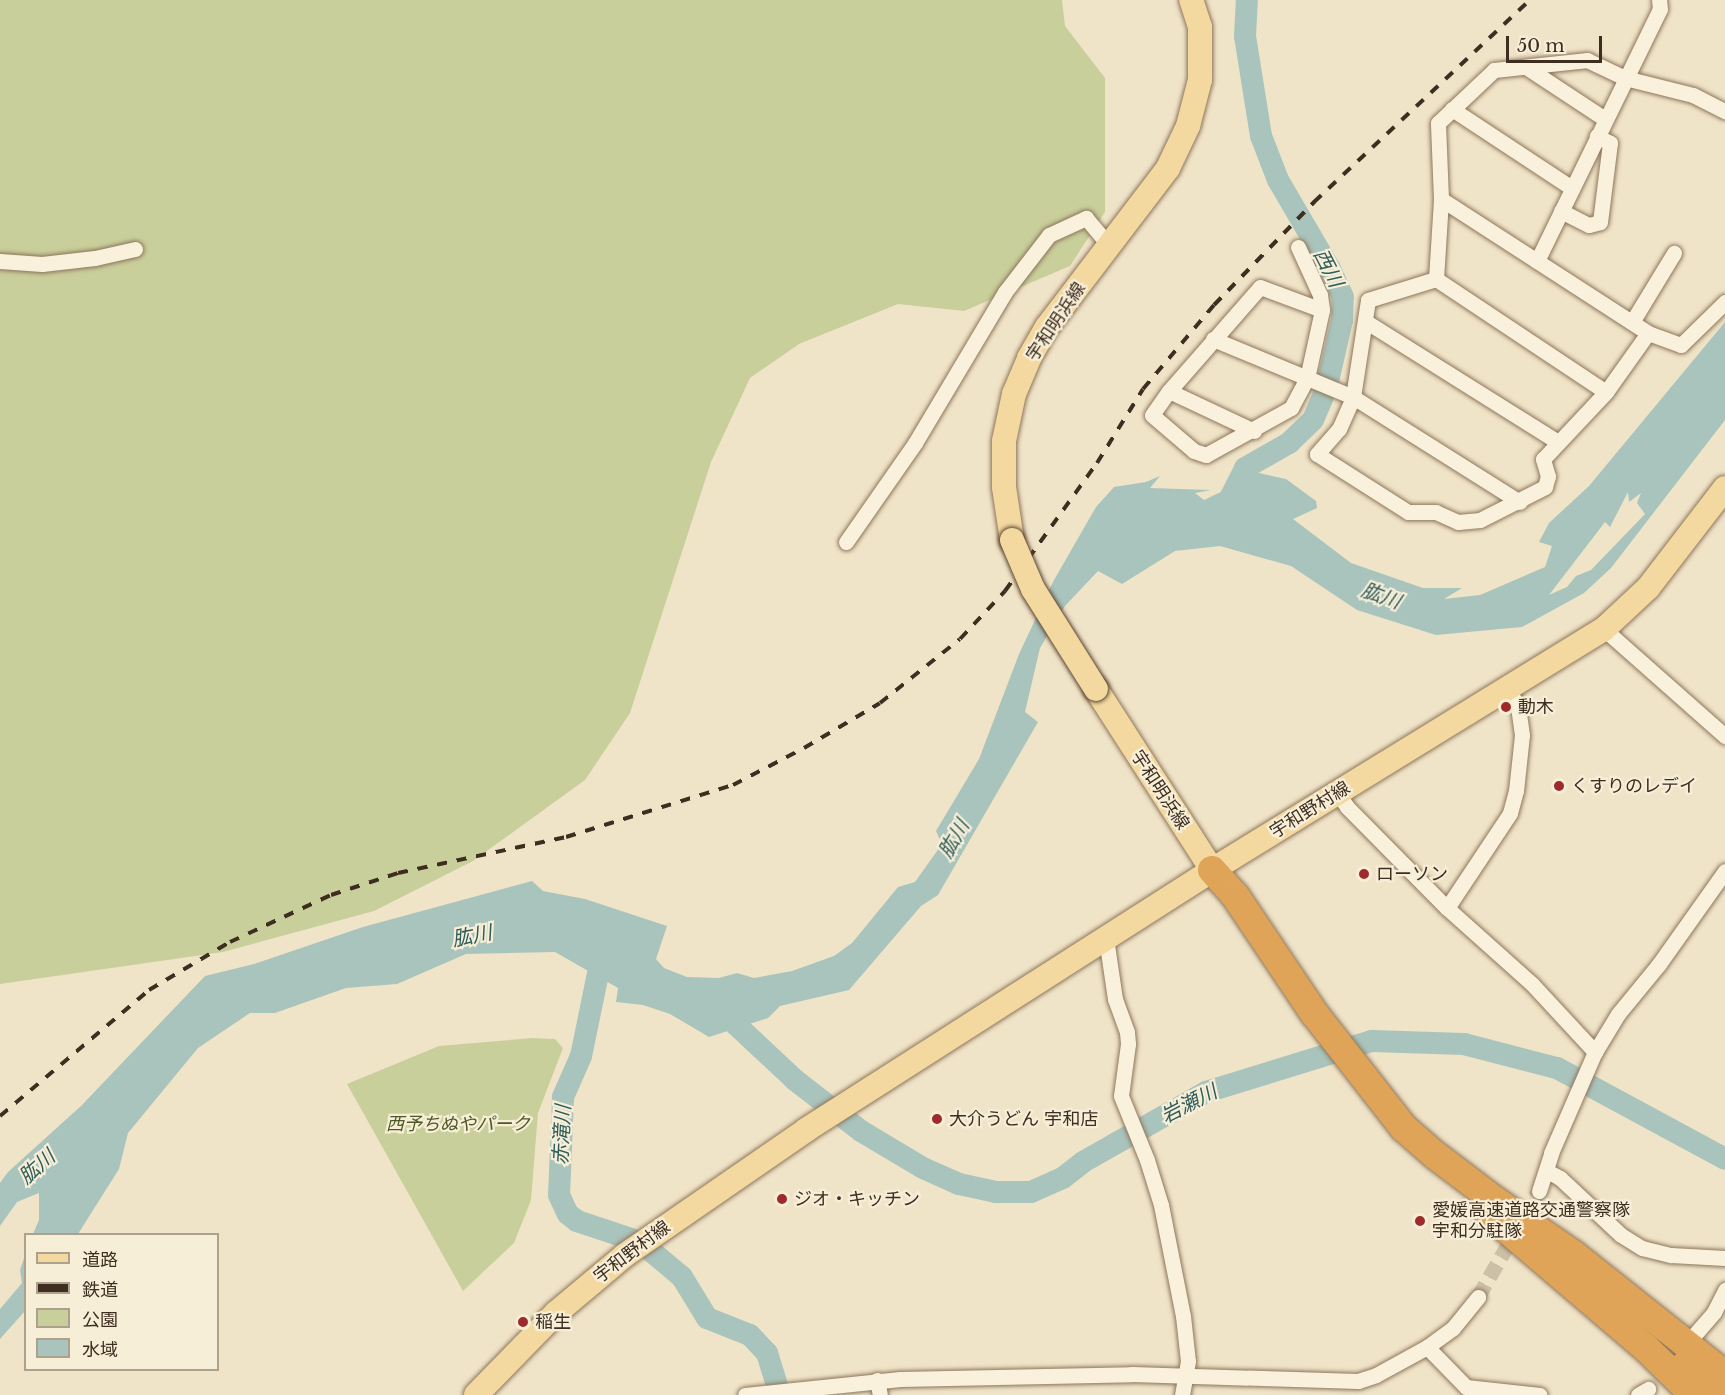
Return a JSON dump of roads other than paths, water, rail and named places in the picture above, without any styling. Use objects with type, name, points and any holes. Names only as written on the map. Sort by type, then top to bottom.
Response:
[{"type":"highway","points":[[1212,870],[1236,897],[1309,1016],[1388,1116],[1429,1161],[1550,1269],[1668,1383],[1677,1395]]},
{"type":"highway","points":[[1388,1116],[1493,1199],[1573,1254],[1725,1375]]},
{"type":"highway","points":[[1493,1199],[1634,1319],[1717,1395]]},
{"type":"highway","points":[[1550,1269],[1646,1348],[1694,1395]]},
{"type":"main road","name":"宇和明浜線","points":[[1191,0],[1200,27],[1200,80],[1188,126],[1168,168],[1047,327],[1029,358],[1014,394],[1004,441],[1004,476],[1012,540],[1033,589],[1212,870]]},
{"type":"main road","name":"宇和野村線","points":[[476,1395],[556,1313],[625,1255],[806,1130],[1212,870],[1507,690],[1604,628],[1648,588],[1725,488]]},
{"type":"street","points":[[1537,261],[1660,9],[1659,0]]},
{"type":"street","points":[[1436,279],[1441,200],[1438,123],[1494,70],[1587,60],[1625,78],[1693,95],[1725,111]]},
{"type":"street","points":[[1526,67],[1605,119]]},
{"type":"street","points":[[1452,109],[1572,188]]},
{"type":"street","points":[[1561,211],[1589,225],[1600,222],[1610,143],[1597,136]]},
{"type":"street","points":[[1441,200],[1648,333],[1681,345],[1725,302]]},
{"type":"street","points":[[846,542],[915,443],[1005,292],[1049,236],[1086,218],[1110,247]]},
{"type":"street","points":[[1298,248],[1320,295],[1322,310],[1313,380],[1291,408],[1254,431],[1206,455],[1194,452],[1152,415],[1169,391],[1260,287],[1322,310]]},
{"type":"street","points":[[0,261],[42,264],[95,258],[135,249]]},
{"type":"street","points":[[1632,322],[1674,253]]},
{"type":"street","points":[[1436,279],[1368,300],[1353,396],[1339,429],[1317,454],[1408,512],[1436,512],[1458,522],[1480,520],[1520,502],[1545,487],[1548,476],[1543,459],[1606,392],[1648,333]]},
{"type":"street","points":[[1436,279],[1606,392]]},
{"type":"street","points":[[1365,321],[1558,442]]},
{"type":"street","points":[[1213,339],[1353,396],[1520,502]]},
{"type":"street","points":[[1169,391],[1254,431]]},
{"type":"street","points":[[1604,628],[1725,736]]},
{"type":"street","points":[[1447,908],[1510,813],[1516,791],[1522,735],[1518,705],[1507,690]]},
{"type":"street","points":[[1338,792],[1347,807],[1447,908],[1532,984],[1593,1058]]},
{"type":"street","points":[[1539,1191],[1567,1115],[1593,1058],[1618,1014],[1659,964],[1725,871]]},
{"type":"street","points":[[1106,938],[1115,999],[1127,1032],[1128,1044],[1121,1096],[1147,1160],[1161,1205],[1183,1316],[1187,1377],[1182,1395]]},
{"type":"street","points":[[1547,1171],[1560,1178],[1621,1235],[1642,1248],[1671,1255],[1725,1258]]},
{"type":"street","points":[[1696,1333],[1714,1312],[1725,1290]]},
{"type":"street","points":[[745,1395],[785,1389],[879,1388],[1122,1374],[1358,1381],[1377,1375],[1427,1347],[1453,1328],[1478,1297]]},
{"type":"street","points":[[1427,1347],[1466,1391],[1540,1395]]},
{"type":"water","name":"肱川","points":[[1725,322],[1725,420],[1611,568],[1584,593],[1522,627],[1436,635],[1357,610],[1291,566],[1220,546],[1175,551],[1122,584],[1098,571],[1065,606],[1040,648],[1025,712],[1038,722],[938,895],[921,906],[849,990],[780,1006],[768,1018],[709,1037],[670,1014],[643,1005],[616,1002],[618,988],[555,952],[466,954],[397,984],[346,988],[275,1013],[250,1013],[198,1048],[128,1133],[119,1169],[79,1233],[33,1233],[39,1220],[39,1193],[17,1202],[0,1226],[0,1183],[8,1172],[81,1106],[205,976],[254,964],[363,927],[532,881],[543,891],[585,899],[667,926],[656,959],[664,968],[687,977],[719,978],[737,973],[754,978],[792,971],[834,956],[852,943],[898,887],[915,882],[942,844],[936,831],[979,759],[1019,654],[1054,580],[1096,507],[1114,487],[1146,482],[1160,476],[1150,488],[1211,490],[1195,493],[1204,500],[1229,488],[1237,475],[1259,473],[1286,479],[1316,501],[1317,508],[1293,519],[1351,563],[1423,588],[1462,588],[1444,599],[1480,595],[1545,567],[1552,546],[1539,542],[1549,523],[1589,486]],"holes":[[[1628,492],[1629,502],[1641,493],[1637,503],[1645,514],[1591,570],[1576,576],[1567,587],[1549,595],[1605,522],[1610,527]]]},
{"type":"water","points":[[24,1258],[24,1312],[0,1339],[0,1309],[22,1283],[20,1270]]},
{"type":"waterway","name":"西川","points":[[1228,502],[1245,468],[1289,443],[1313,420],[1326,390],[1342,320],[1343,297],[1330,269],[1278,180],[1261,136],[1245,36],[1247,0]]},
{"type":"waterway","name":"赤滝川","points":[[602,954],[581,1056],[563,1097],[559,1195],[568,1214],[577,1221],[631,1239]]},
{"type":"waterway","name":"岩瀬川","points":[[716,1006],[795,1080],[861,1131],[923,1168],[959,1184],[996,1192],[1031,1192],[1064,1177],[1083,1162],[1206,1092],[1372,1041],[1464,1044],[1557,1068],[1725,1159]]},
{"type":"waterway","name":"赤滝川","points":[[651,1251],[682,1277],[707,1318],[750,1335],[767,1353],[780,1395]]},
{"type":"tunnel","points":[[1478,1297],[1539,1191]]},
{"type":"railway","points":[[0,1116],[149,990],[230,942],[331,895],[398,873],[566,837],[733,785],[804,748],[880,703],[960,639],[1005,591],[1097,463],[1143,389],[1214,305],[1314,202],[1530,0]]},
{"type":"place","name":"動木","points":[[1506,707]]},
{"type":"place","name":"くすりのレデイ","points":[[1559,786]]},
{"type":"place","name":"ローソン","points":[[1364,874]]},
{"type":"place","name":"大介うどん 宇和店","points":[[937,1119]]},
{"type":"place","name":"ジオ・キッチン","points":[[782,1199]]},
{"type":"place","name":"愛媛高速道路交通警察隊 宇和分駐隊","points":[[1420,1221]]},
{"type":"place","name":"稲生","points":[[523,1322]]},
{"type":"park label","name":"西予ちぬやパーク","points":[[458,1124]]}]
